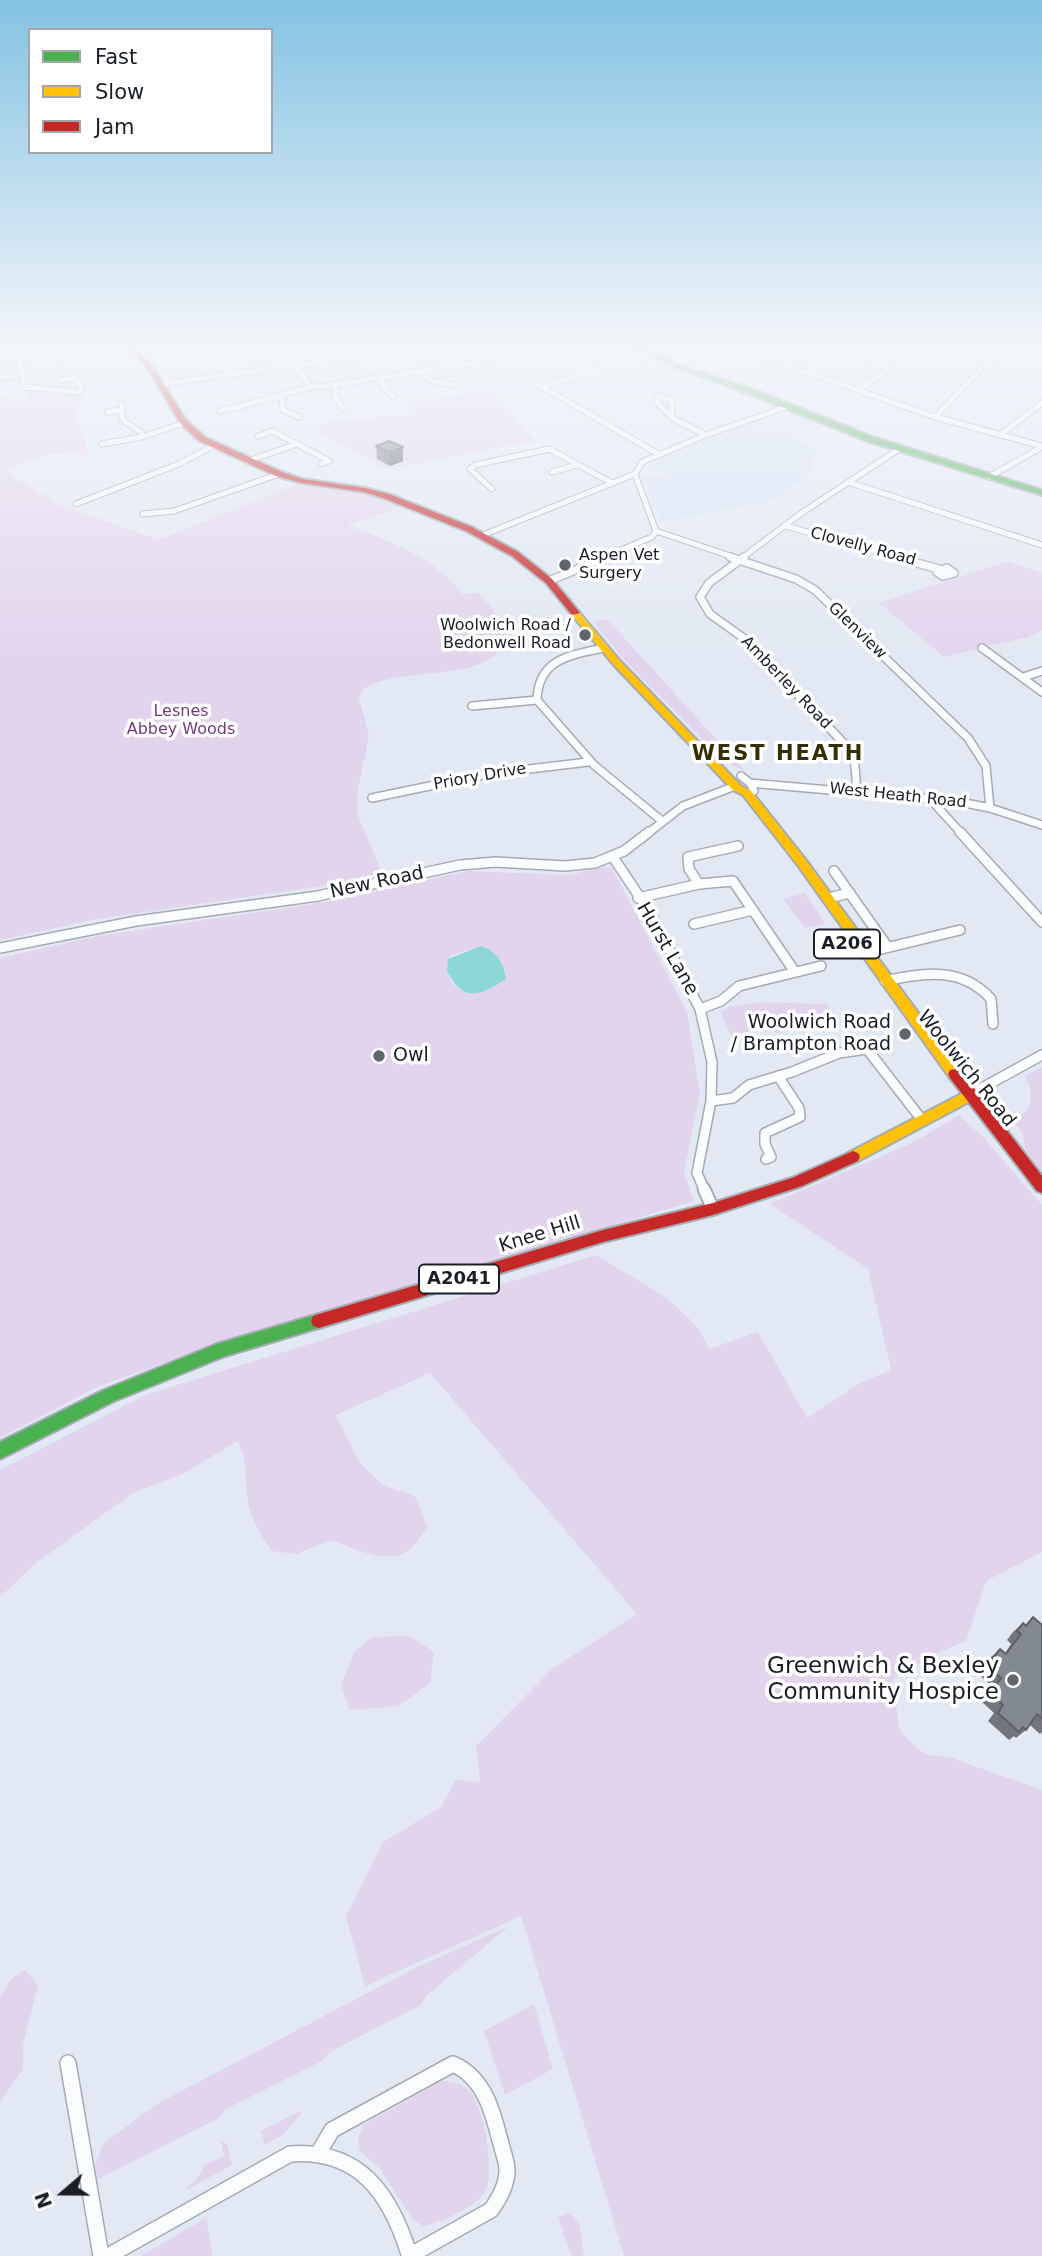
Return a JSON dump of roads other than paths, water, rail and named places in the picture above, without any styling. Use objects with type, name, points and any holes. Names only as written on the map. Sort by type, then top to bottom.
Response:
[{"type":"main road","name":"Woolwich Road","points":[[226,450],[279,474],[302,481],[365,490],[386,496],[483,535],[515,554],[549,581],[604,648],[743,785],[795,850],[1004,1147],[1021,1160],[1042,1187]]},
{"type":"main road","points":[[902,450],[1042,493]]},
{"type":"main road","name":"Woolwich Road","points":[[743,785],[735,794],[785,852],[876,986],[967,1096]]},
{"type":"main road","name":"Knee Hill","points":[[0,1451],[108,1396],[223,1349],[603,1236],[713,1209],[797,1182],[869,1150],[967,1096]]},
{"type":"street","points":[[76,504],[179,464],[205,450]]},
{"type":"street","points":[[248,461],[279,450]]},
{"type":"street","points":[[311,450],[332,460],[321,464]]},
{"type":"street","points":[[492,489],[470,469],[475,465],[543,450]]},
{"type":"street","points":[[556,450],[577,465],[612,483]]},
{"type":"street","points":[[652,450],[660,455]]},
{"type":"street","points":[[483,535],[635,474],[642,462],[671,450]]},
{"type":"street","points":[[741,560],[896,450]]},
{"type":"street","points":[[989,477],[1036,450]]},
{"type":"street","points":[[552,472],[577,465]]},
{"type":"street","points":[[143,514],[170,513],[279,474]]},
{"type":"street","points":[[549,581],[652,537],[656,531],[635,474]]},
{"type":"street","points":[[849,482],[1042,545]]},
{"type":"street","name":"Clovelly Road","points":[[786,526],[939,569]]},
{"type":"street","name":"Glenview","points":[[656,531],[796,579],[815,590],[968,738],[986,766],[990,808]]},
{"type":"street","name":"Amberley Road","points":[[741,560],[704,588],[701,602],[710,614],[746,639],[854,754],[857,792]]},
{"type":"street","points":[[604,648],[554,663],[539,676],[537,700],[588,762],[662,821]]},
{"type":"street","points":[[982,648],[1042,692]]},
{"type":"street","points":[[1023,677],[1042,671]]},
{"type":"street","points":[[472,706],[537,700]]},
{"type":"street","name":"Priory Drive","points":[[372,798],[487,774],[588,762]]},
{"type":"street","name":"West Heath Road","points":[[743,785],[930,799],[990,808],[1042,825]]},
{"type":"street","name":"New Road","points":[[0,948],[136,921],[318,896],[460,865],[496,862],[565,866],[595,863],[613,857],[691,802],[743,785]]},
{"type":"street","points":[[930,799],[1042,922]]},
{"type":"street","points":[[699,884],[689,869],[688,857],[738,846]]},
{"type":"street","name":"Hurst Lane","points":[[613,857],[649,911],[700,1009],[712,1062],[711,1101],[697,1173],[713,1209]]},
{"type":"street","points":[[834,871],[887,950],[865,953]]},
{"type":"street","points":[[638,898],[699,884],[733,881],[795,972]]},
{"type":"street","points":[[828,898],[850,893]]},
{"type":"street","points":[[694,924],[753,910]]},
{"type":"street","points":[[884,942],[960,930]]},
{"type":"street","points":[[700,1009],[721,1001],[739,986],[821,966]]},
{"type":"street","points":[[885,981],[913,974],[935,973],[972,982],[991,999],[993,1024]]},
{"type":"street","points":[[711,1101],[738,1097],[745,1093],[749,1085],[800,1069],[826,1057],[867,1049],[922,1120]]},
{"type":"street","points":[[967,1096],[1042,1055]]},
{"type":"street","points":[[766,1159],[771,1157],[765,1144],[765,1133],[793,1122],[800,1116],[799,1108],[778,1076]]},
{"type":"street","points":[[68,2063],[101,2256]]},
{"type":"street","points":[[108,2256],[290,2154],[319,2152],[360,2170],[376,2185],[396,2215],[409,2255],[491,2210],[506,2183],[508,2171],[485,2092],[470,2071],[453,2064],[332,2130],[319,2152]]},
{"type":"water","points":[[481,946],[499,958],[506,979],[482,992],[469,993],[457,986],[447,972],[448,959]]},
{"type":"place","name":"Aspen Vet Surgery","points":[[565,565]]},
{"type":"place","name":"Woolwich Road / Bedonwell Road","points":[[585,635]]},
{"type":"place","name":"Woolwich Road / Brampton Road","points":[[905,1034]]},
{"type":"place","name":"Owl","points":[[379,1056]]},
{"type":"place","name":"Greenwich & Bexley Community Hospice","points":[[1013,1680]]},
{"type":"district","name":"WEST HEATH","points":[[778,755]]},
{"type":"park label","name":"Lesnes Abbey Woods","points":[[181,721]]}]
